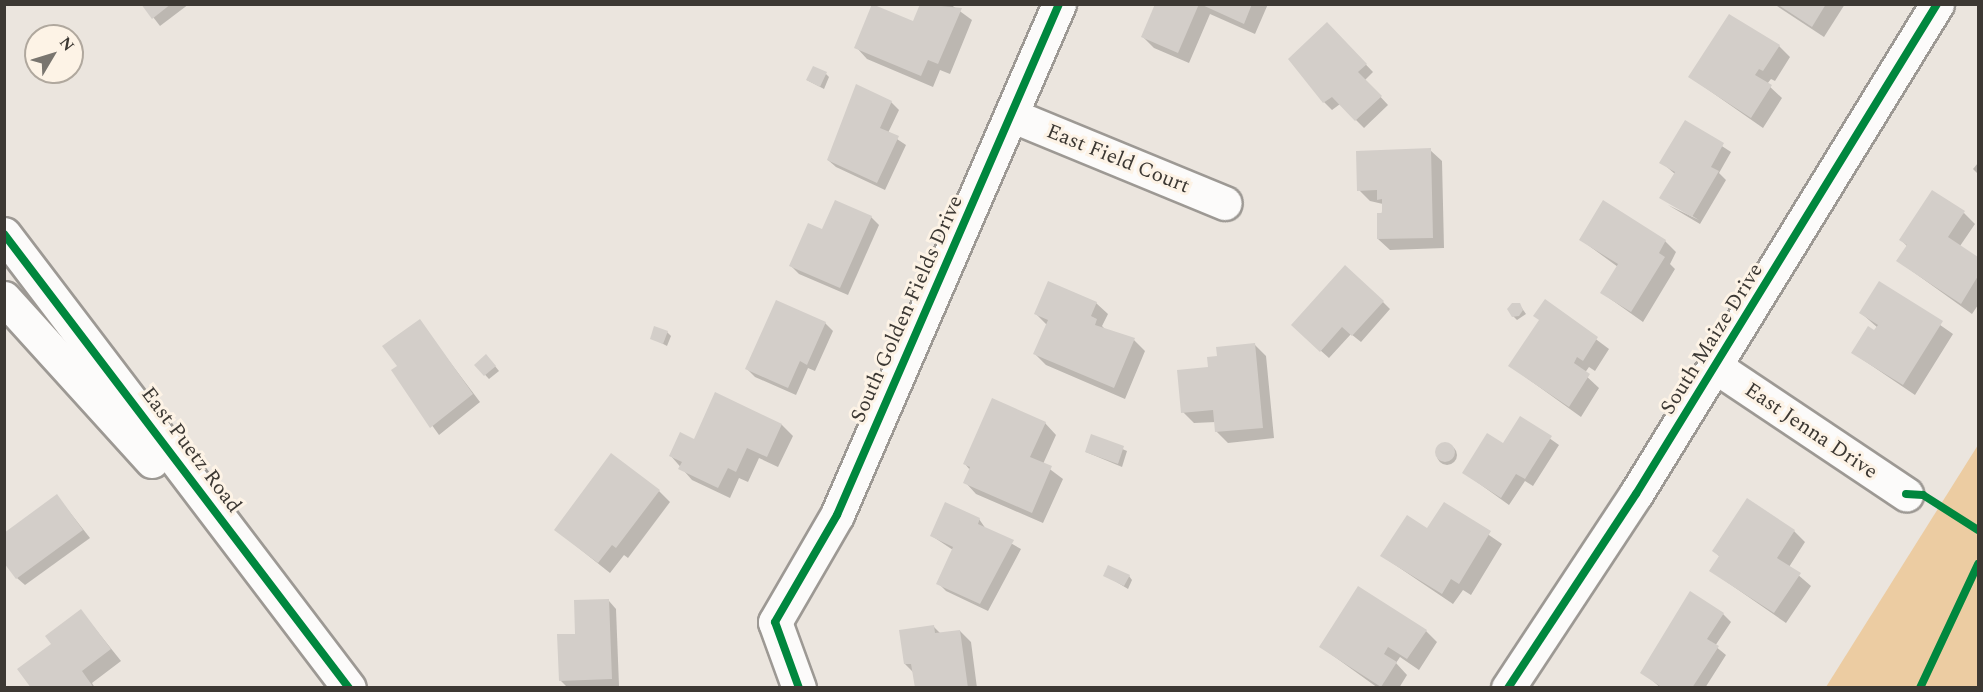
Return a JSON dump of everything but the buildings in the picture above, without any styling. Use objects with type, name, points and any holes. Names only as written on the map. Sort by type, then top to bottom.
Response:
[{"type":"street","name":"South Golden Fields Drive","points":[[799,687],[775,622],[837,515],[1059,4]]},
{"type":"street","name":"South Maize Drive","points":[[1508,687],[1716,368],[1937,4]]},
{"type":"street","name":"East Field Court","points":[[1011,115],[1225,203]]},
{"type":"street","name":"East Puetz Road","points":[[4,234],[349,687]]},
{"type":"street","name":"East Puetz Road","points":[[4,298],[300,625]]},
{"type":"street","name":"East Jenna Drive","points":[[1716,368],[1906,494]]},
{"type":"shaded area","points":[[1978,445],[1978,687],[1826,687]]},
{"type":"cycle path","points":[[799,688],[775,622],[837,515],[1059,4]]},
{"type":"cycle path","points":[[1508,688],[1636,494],[1937,4]]},
{"type":"cycle path","points":[[4,234],[349,688]]},
{"type":"cycle path","points":[[1906,494],[1923,495],[1978,530]]},
{"type":"cycle path","points":[[1920,688],[1978,564]]}]
